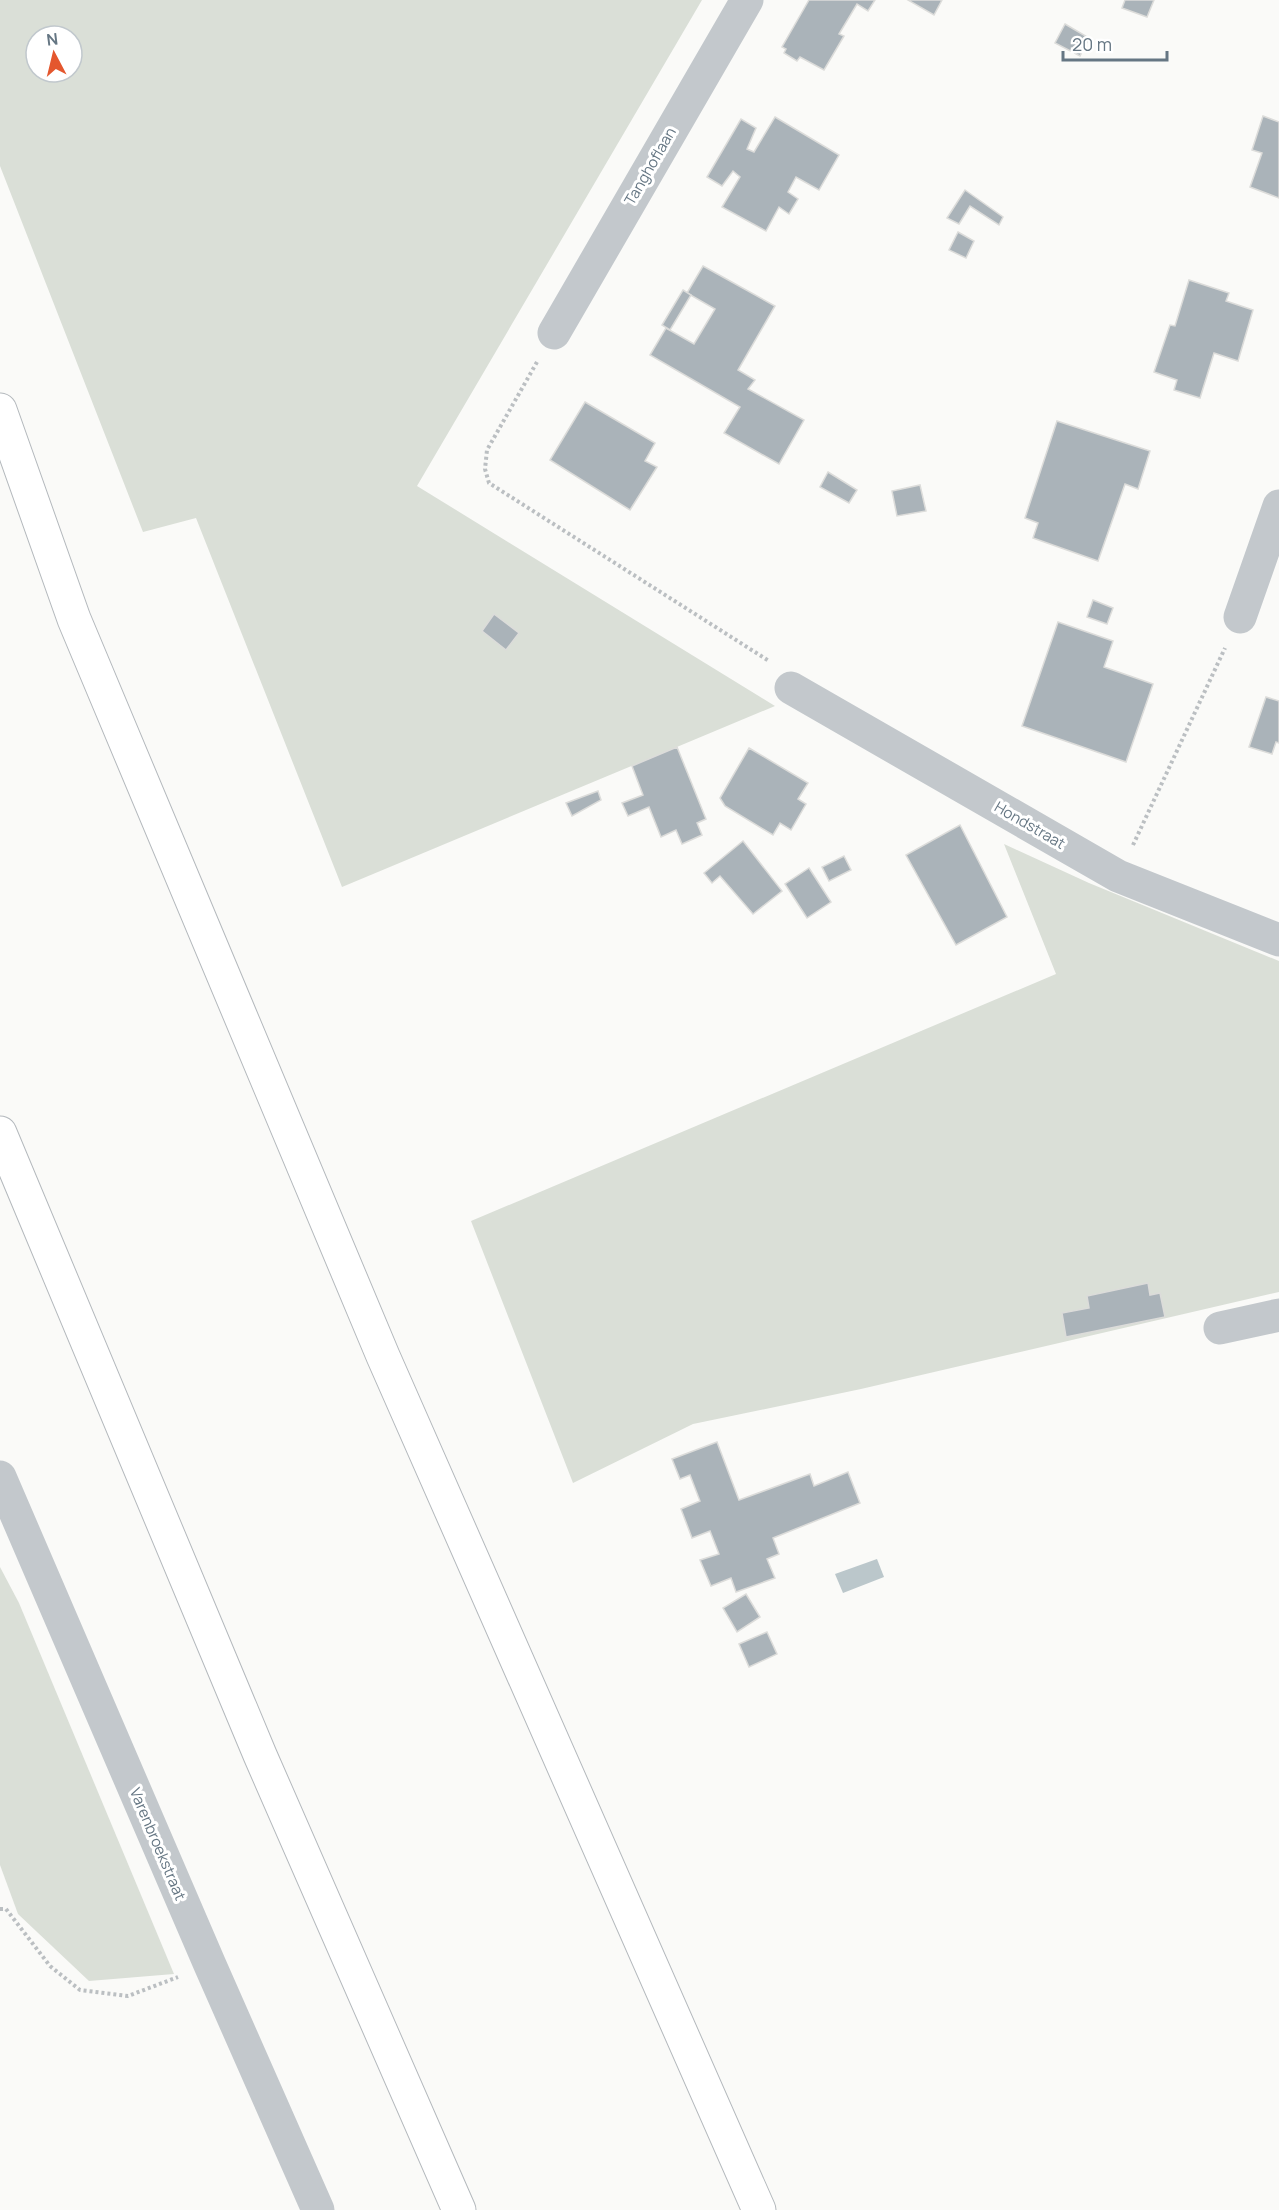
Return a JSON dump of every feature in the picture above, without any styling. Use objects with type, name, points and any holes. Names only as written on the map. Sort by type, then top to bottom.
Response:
[{"type":"highway","points":[[0,410],[74,619],[383,1356],[759,2210]]},
{"type":"highway","points":[[0,1133],[260,1755],[459,2210]]},
{"type":"street","name":"Tanghoflaan","points":[[554,333],[747,0]]},
{"type":"street","points":[[1240,618],[1279,506]]},
{"type":"street","name":"Hondstraat","points":[[791,688],[1118,876],[1279,940]]},
{"type":"street","points":[[1220,1328],[1279,1315]]},
{"type":"street","name":"Varenbroekstraat","points":[[0,1477],[318,2210]]},
{"type":"path","points":[[554,333],[488,450],[485,469],[489,483],[794,678],[791,688]]},
{"type":"path","points":[[1118,876],[1240,618]]},
{"type":"path","points":[[0,1909],[6,1909],[50,1966],[80,1990],[128,1996],[210,1965]]},
{"type":"shaded area","points":[[0,0],[702,0],[417,486],[775,706],[342,887],[196,518],[143,532],[0,166]]},
{"type":"shaded area","points":[[1004,844],[1089,883],[1279,961],[1279,1292],[861,1389],[693,1424],[573,1483],[471,1221],[1056,974]]},
{"type":"shaded area","points":[[877,1559],[884,1577],[843,1593],[835,1574]]},
{"type":"shaded area","points":[[0,1567],[19,1603],[174,1974],[89,1981],[18,1914],[0,1865]]},
{"type":"building","points":[[809,0],[875,0],[868,11],[857,4],[839,34],[844,36],[824,70],[800,57],[797,61],[784,53],[786,49],[782,47]]},
{"type":"building","points":[[908,0],[942,0],[934,15]]},
{"type":"building","points":[[1125,0],[1154,0],[1147,17],[1122,8]]},
{"type":"building","points":[[1065,24],[1089,38],[1080,56],[1055,43]]},
{"type":"building","points":[[1263,116],[1279,122],[1279,198],[1250,187],[1262,153],[1252,150]]},
{"type":"building","points":[[775,117],[839,155],[819,190],[796,177],[788,192],[798,199],[789,214],[779,207],[766,231],[722,207],[740,177],[733,171],[722,186],[707,177],[741,119],[756,128],[747,149],[754,152]]},
{"type":"building","points":[[965,190],[1003,217],[999,225],[970,206],[959,224],[947,218]]},
{"type":"building","points":[[958,232],[974,241],[966,258],[949,250]]},
{"type":"building","points":[[703,266],[775,306],[738,370],[755,380],[748,389],[804,420],[779,464],[724,433],[740,407],[650,355],[666,328],[694,344],[715,309],[687,293]]},
{"type":"building","points":[[1189,280],[1229,293],[1226,301],[1253,310],[1238,361],[1214,353],[1200,398],[1174,390],[1177,380],[1154,372],[1170,325],[1175,326]]},
{"type":"building","points":[[683,290],[691,295],[670,330],[662,325]]},
{"type":"building","points":[[585,402],[655,443],[645,461],[657,467],[630,510],[550,460]]},
{"type":"building","points":[[1057,421],[1150,451],[1138,489],[1125,484],[1098,561],[1033,538],[1038,523],[1025,518]]},
{"type":"building","points":[[828,472],[857,490],[849,503],[820,487]]},
{"type":"building","points":[[920,485],[926,511],[897,516],[892,491]]},
{"type":"building","points":[[1093,600],[1113,608],[1107,624],[1087,617]]},
{"type":"building","points":[[494,614],[519,633],[506,650],[482,631]]},
{"type":"building","points":[[1058,622],[1113,641],[1104,667],[1153,684],[1126,762],[1022,726]]},
{"type":"building","points":[[1266,697],[1279,701],[1279,743],[1276,742],[1272,754],[1249,747]]},
{"type":"building","points":[[677,747],[706,819],[697,823],[702,835],[682,844],[676,830],[661,837],[649,807],[628,816],[622,803],[643,795],[632,766]]},
{"type":"building","points":[[749,748],[808,783],[798,799],[806,804],[791,830],[780,823],[773,835],[725,806],[720,798]]},
{"type":"building","points":[[598,791],[601,800],[572,816],[566,803]]},
{"type":"building","points":[[960,825],[1007,917],[956,945],[906,855]]},
{"type":"building","points":[[743,841],[782,891],[753,914],[720,876],[712,883],[704,873]]},
{"type":"building","points":[[844,856],[851,870],[829,881],[822,867]]},
{"type":"building","points":[[809,868],[831,902],[807,918],[785,884]]},
{"type":"building","points":[[1148,1283],[1150,1295],[1160,1293],[1165,1317],[1066,1337],[1062,1313],[1089,1308],[1087,1296]]},
{"type":"building","points":[[717,1442],[739,1500],[810,1474],[814,1486],[848,1472],[860,1503],[773,1538],[779,1554],[767,1559],[775,1578],[736,1592],[731,1578],[711,1586],[700,1560],[719,1554],[710,1531],[692,1538],[681,1509],[700,1501],[690,1475],[680,1479],[672,1459]]},
{"type":"building","points":[[746,1594],[760,1617],[737,1632],[723,1608]]},
{"type":"building","points":[[767,1632],[777,1654],[749,1667],[739,1644]]}]
